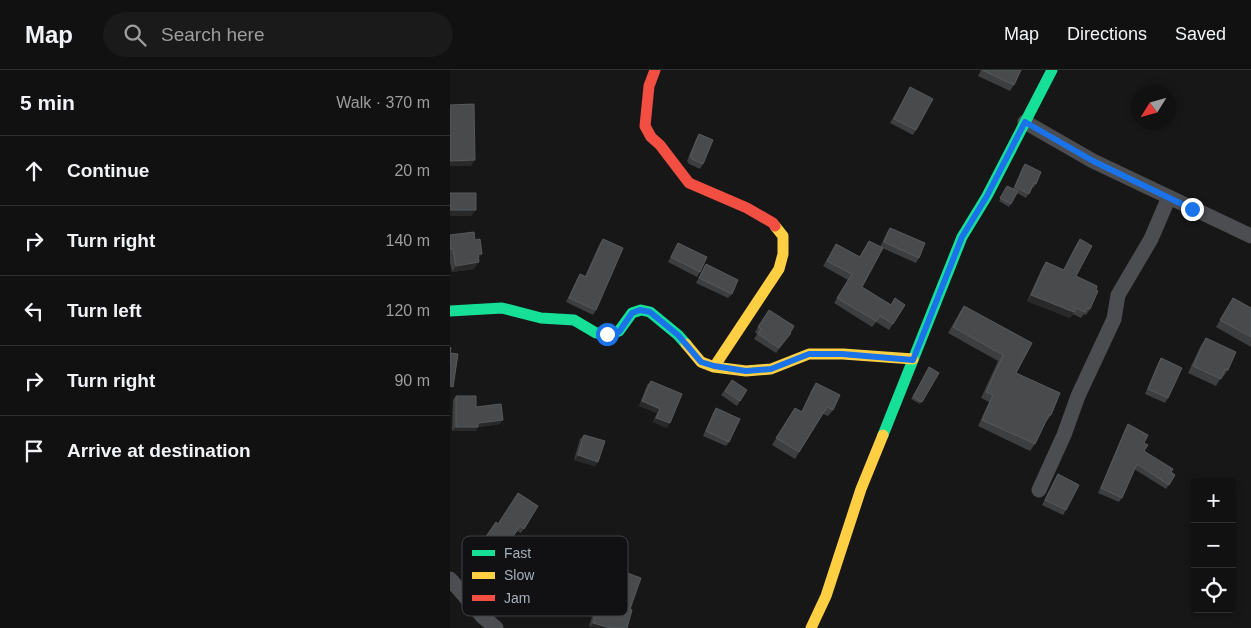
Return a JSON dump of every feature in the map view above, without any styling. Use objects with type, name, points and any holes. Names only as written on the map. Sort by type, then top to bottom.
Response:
[{"type":"street","points":[[656,70],[649,86],[644,126],[651,137],[660,145],[689,183],[747,208],[773,223],[782,236],[783,254],[779,269],[714,366]]},
{"type":"street","points":[[811,628],[826,596],[861,489],[962,237],[987,196],[1052,70]]},
{"type":"street","points":[[1025,122],[1093,161],[1251,236]]},
{"type":"street","points":[[1038,490],[1064,435],[1078,396],[1114,320],[1118,295],[1151,239],[1169,197]]},
{"type":"street","points":[[450,311],[502,308],[535,317],[574,320],[596,333],[607,334],[619,332],[632,313],[640,310],[650,312],[678,335],[701,362],[714,366],[758,371],[771,369],[809,354],[842,354],[913,360]]},
{"type":"street","points":[[450,579],[462,592]]},
{"type":"street","points":[[483,616],[496,628]]},
{"type":"building","points":[[982,70],[1021,70],[1014,85]]},
{"type":"building","points":[[910,87],[933,99],[916,130],[894,119]]},
{"type":"building","points":[[474,104],[475,160],[450,161],[450,105]]},
{"type":"building","points":[[699,134],[713,140],[703,164],[692,159],[690,156]]},
{"type":"building","points":[[1025,164],[1041,172],[1029,194],[1015,187]]},
{"type":"building","points":[[1007,186],[1018,191],[1011,204],[1000,198]]},
{"type":"building","points":[[450,193],[476,193],[476,210],[450,210]]},
{"type":"building","points":[[890,228],[925,243],[919,258],[884,242]]},
{"type":"building","points":[[474,232],[475,240],[480,239],[482,254],[478,254],[479,262],[456,266],[453,249],[450,249],[450,235]]},
{"type":"building","points":[[603,239],[623,248],[596,310],[569,298],[580,274],[586,277]]},
{"type":"building","points":[[1080,239],[1092,246],[1076,276],[1097,286],[1096,290],[1098,291],[1090,309],[1087,308],[1085,312],[1076,308],[1074,312],[1031,295],[1046,262],[1064,270]]},
{"type":"building","points":[[869,241],[883,248],[862,287],[891,305],[895,298],[905,305],[893,324],[880,316],[876,321],[837,298],[852,274],[827,261],[836,244],[860,257]]},
{"type":"building","points":[[678,243],[707,257],[700,272],[671,257]]},
{"type":"building","points":[[706,264],[738,280],[732,294],[699,278]]},
{"type":"building","points":[[1233,298],[1251,308],[1251,337],[1220,320]]},
{"type":"building","points":[[964,306],[1032,343],[1016,373],[1060,393],[1051,415],[1049,415],[1035,444],[982,420],[993,395],[986,392],[1003,355],[953,327]]},
{"type":"building","points":[[769,310],[794,326],[779,348],[758,334],[761,329],[758,327]]},
{"type":"building","points":[[1206,338],[1236,352],[1228,370],[1225,369],[1221,379],[1193,366]]},
{"type":"building","points":[[450,353],[458,354],[453,387],[450,386]]},
{"type":"building","points":[[1161,358],[1182,368],[1168,398],[1148,389]]},
{"type":"building","points":[[929,367],[939,373],[922,402],[913,397]]},
{"type":"building","points":[[732,380],[747,390],[740,401],[725,391]]},
{"type":"building","points":[[651,381],[682,394],[670,423],[656,418],[660,409],[642,401]]},
{"type":"building","points":[[816,383],[840,395],[833,410],[827,407],[799,452],[776,438],[795,408],[802,412]]},
{"type":"building","points":[[456,396],[476,396],[476,407],[501,404],[503,420],[478,423],[478,427],[456,427]]},
{"type":"building","points":[[716,408],[740,419],[729,442],[706,431]]},
{"type":"building","points":[[1128,424],[1148,435],[1144,443],[1148,445],[1144,451],[1173,469],[1171,472],[1175,475],[1169,485],[1137,464],[1122,498],[1101,488]]},
{"type":"building","points":[[584,435],[605,441],[598,462],[578,455]]},
{"type":"building","points":[[1058,474],[1079,485],[1066,510],[1045,500]]},
{"type":"building","points":[[518,493],[538,506],[524,529],[520,526],[513,536],[486,536],[496,522],[498,524]]},
{"type":"building","points":[[628,573],[641,578],[630,609],[632,610],[627,628],[611,628],[593,623],[595,616],[628,616]]},
{"type":"traffic: fast","points":[[883,435],[962,237],[987,196],[1052,70]]},
{"type":"traffic: fast","points":[[450,311],[502,308],[541,318],[574,320],[596,333],[613,333],[619,331],[632,313],[641,310],[650,312],[686,344]]},
{"type":"traffic: slow","points":[[714,367],[779,269],[783,254],[783,236],[775,226]]},
{"type":"traffic: slow","points":[[686,344],[701,362],[714,367],[746,371],[771,369],[809,354],[843,354],[913,359]]},
{"type":"traffic: slow","points":[[811,628],[826,596],[861,489],[883,435]]},
{"type":"traffic: jam","points":[[655,70],[649,86],[645,126],[651,137],[660,145],[689,183],[747,208],[775,226]]},
{"type":"route","points":[[607,334],[619,332],[632,313],[640,310],[650,312],[678,335],[701,362],[708,365],[758,371],[771,369],[809,354],[842,354],[913,360],[962,237],[987,196],[1025,122],[1093,161],[1192,209]]}]
